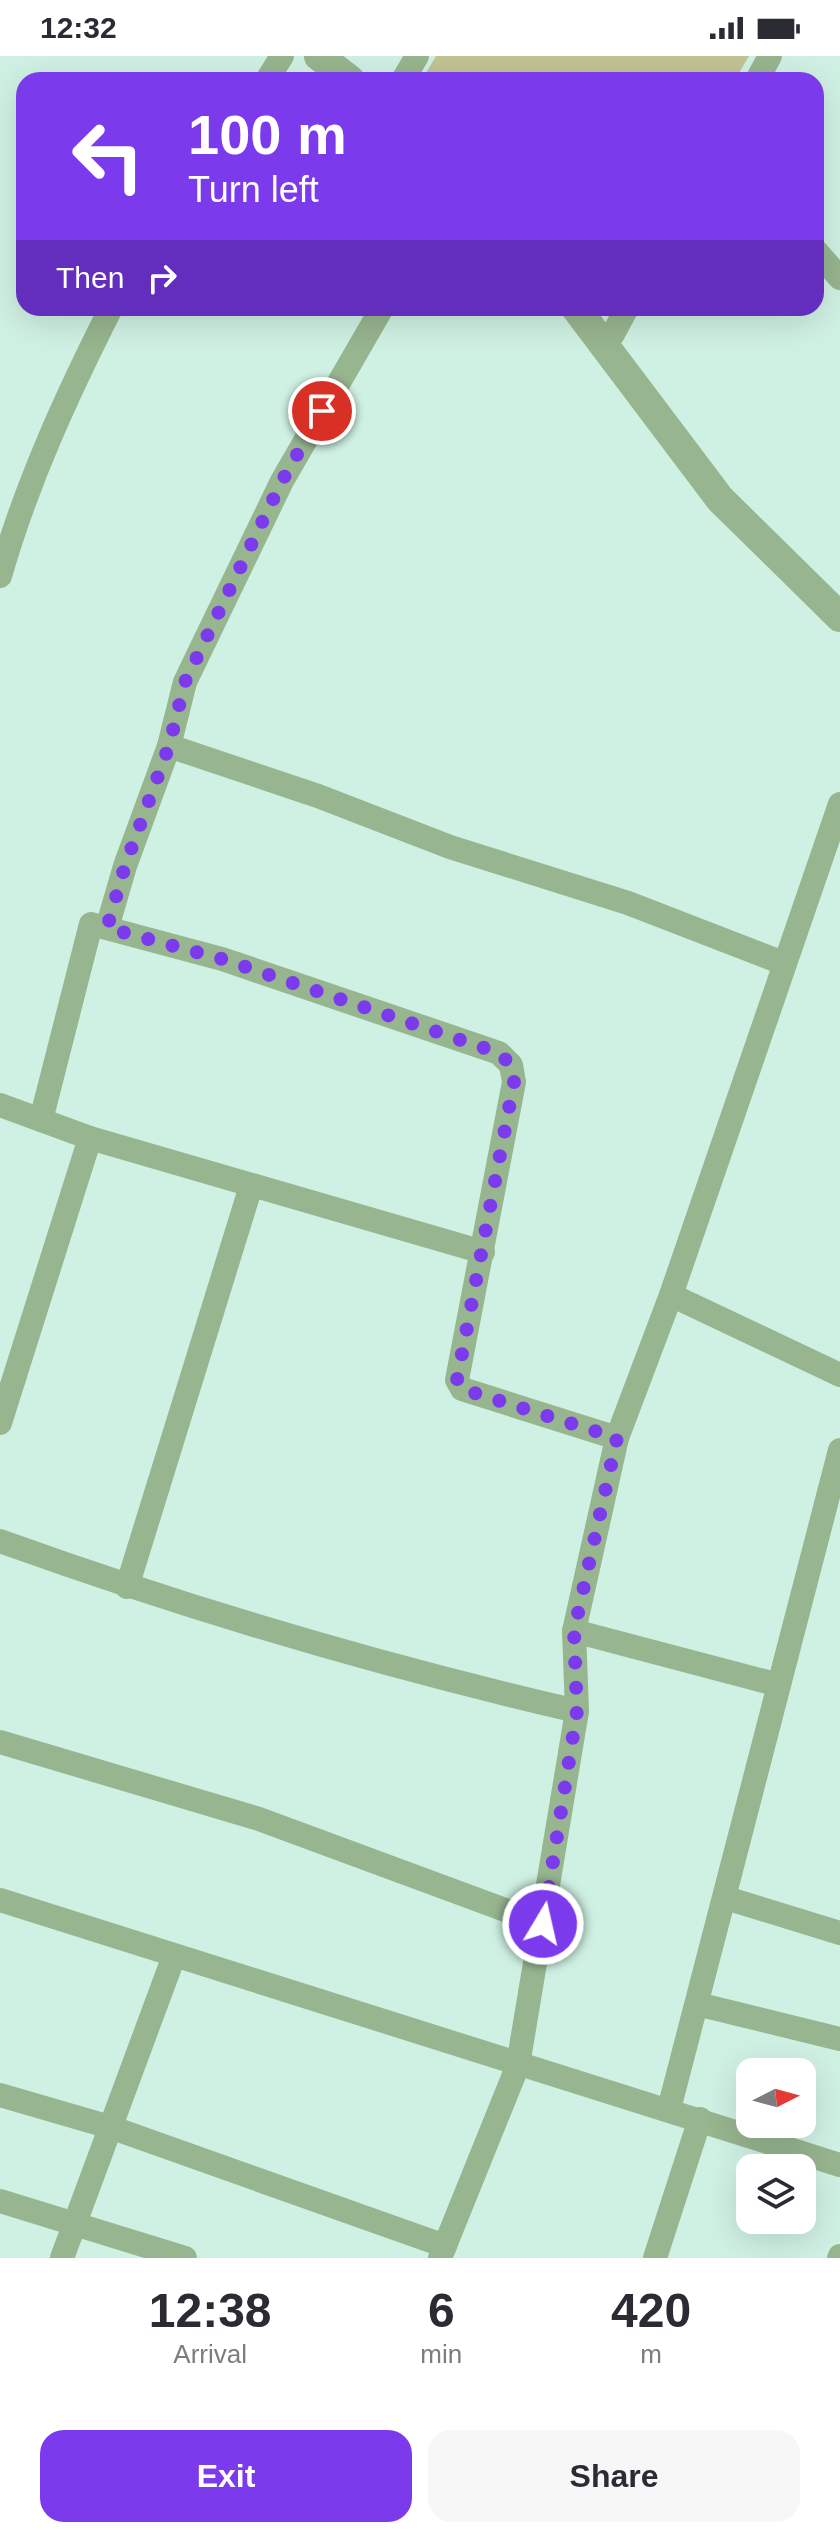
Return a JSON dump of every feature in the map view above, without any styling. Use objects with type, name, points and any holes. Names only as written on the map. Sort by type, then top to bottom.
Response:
[{"type":"street","points":[[319,56],[340,72]]},
{"type":"street","points":[[824,260],[840,278]]},
{"type":"street","points":[[0,576],[17,517],[62,406],[107,316]]},
{"type":"street","points":[[107,928],[125,866],[169,746],[185,682],[282,481],[377,316]]},
{"type":"street","points":[[582,316],[720,499],[840,617]]},
{"type":"street","points":[[613,334],[623,316]]},
{"type":"street","points":[[169,746],[318,796],[450,847],[628,903],[783,963]]},
{"type":"street","points":[[0,2095],[110,2127],[442,2252],[518,2065],[577,1711],[574,1631],[617,1438],[671,1295],[840,804]]},
{"type":"street","points":[[41,1120],[91,924],[222,959],[499,1053],[511,1065],[514,1082],[457,1380],[462,1389],[617,1438]]},
{"type":"street","points":[[0,1105],[90,1138],[483,1252]]},
{"type":"street","points":[[0,1423],[90,1138]]},
{"type":"street","points":[[127,1587],[251,1186]]},
{"type":"street","points":[[671,1295],[840,1375]]},
{"type":"street","points":[[669,2109],[840,1450]]},
{"type":"street","points":[[0,1541],[127,1587],[475,1688],[577,1711]]},
{"type":"street","points":[[574,1631],[779,1685]]},
{"type":"street","points":[[0,1742],[259,1819],[543,1924]]},
{"type":"street","points":[[726,1898],[840,1933]]},
{"type":"street","points":[[0,1900],[69,1919],[174,1956],[840,2165]]},
{"type":"street","points":[[62,2258],[174,1956]]},
{"type":"street","points":[[697,2004],[840,2039]]},
{"type":"street","points":[[655,2258],[700,2119]]},
{"type":"street","points":[[0,2201],[185,2258]]},
{"type":"green space","points":[[436,56],[749,56],[740,72],[427,72]]},
{"type":"route","points":[[322,411],[282,481],[185,682],[169,746],[125,866],[107,928],[222,959],[499,1053],[511,1065],[514,1082],[457,1380],[462,1389],[617,1438],[574,1631],[577,1711],[543,1924]]}]
